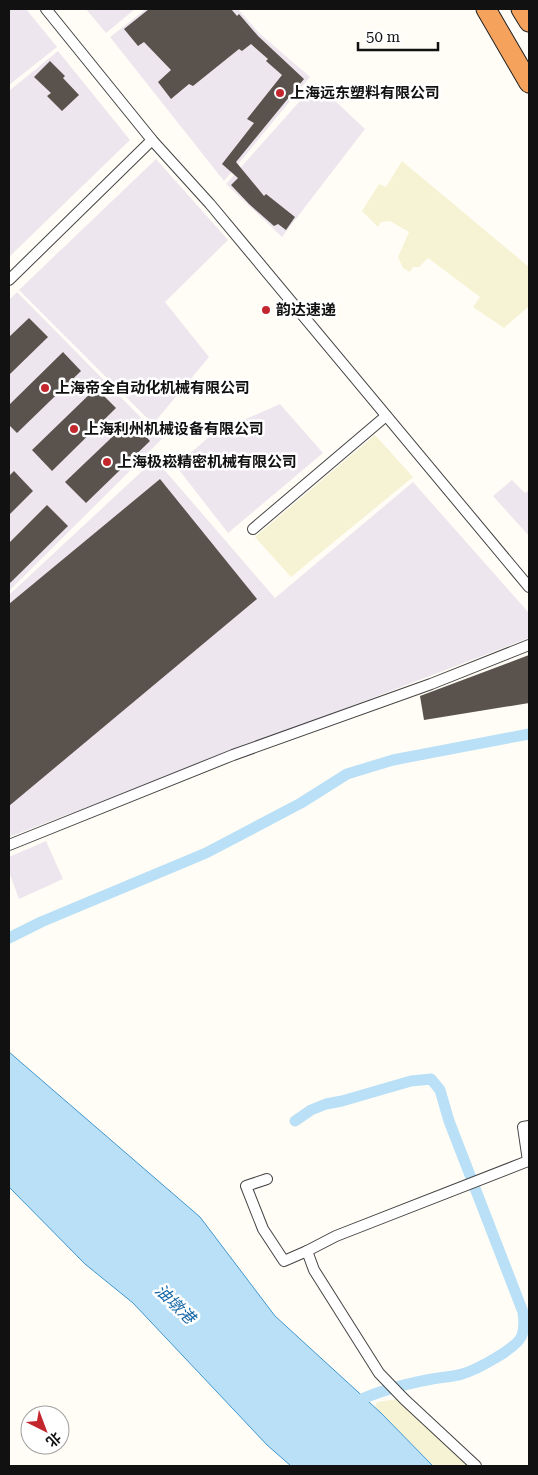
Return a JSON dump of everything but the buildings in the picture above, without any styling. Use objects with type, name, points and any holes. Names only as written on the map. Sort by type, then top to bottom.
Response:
[{"type":"highway","points":[[486,9],[529,82]]},
{"type":"highway","points":[[521,9],[529,22]]},
{"type":"street","points":[[46,9],[152,140],[210,204],[529,587]]},
{"type":"street","points":[[9,280],[152,140]]},
{"type":"street","points":[[253,529],[386,416]]},
{"type":"street","points":[[9,845],[233,755],[397,696],[529,645]]},
{"type":"street","points":[[267,1179],[246,1186],[263,1229],[284,1261],[336,1236],[487,1178],[528,1160],[523,1127],[529,1126]]},
{"type":"street","points":[[307,1251],[314,1270],[379,1373],[476,1466]]},
{"type":"shaded area","points":[[9,9],[26,9],[57,47],[9,85]]},
{"type":"shaded area","points":[[86,9],[135,9],[106,33]]},
{"type":"shaded area","points":[[146,9],[238,9],[259,33],[310,77],[224,181],[110,37]]},
{"type":"shaded area","points":[[58,51],[130,140],[9,257],[9,91]]},
{"type":"shaded area","points":[[316,83],[365,129],[282,237],[226,184]]},
{"type":"shaded area","points":[[156,159],[228,240],[165,302],[209,357],[153,424],[19,290]]},
{"type":"shaded area","points":[[402,161],[529,267],[529,306],[504,328],[473,307],[480,297],[428,258],[419,267],[413,267],[410,272],[403,268],[398,257],[409,232],[390,221],[381,222],[378,227],[362,211],[379,184],[386,187]]},
{"type":"shaded area","points":[[17,292],[162,439],[9,591],[9,300]]},
{"type":"shaded area","points":[[280,404],[323,453],[228,533],[176,466],[212,434]]},
{"type":"shaded area","points":[[375,435],[413,477],[291,577],[255,537]]},
{"type":"shaded area","points":[[155,459],[275,598],[413,482],[529,613],[529,638],[9,837],[9,595]]},
{"type":"shaded area","points":[[512,480],[525,493],[529,490],[529,536],[493,496]]},
{"type":"shaded area","points":[[46,841],[63,879],[19,899],[9,872],[9,857]]},
{"type":"shaded area","points":[[398,1399],[469,1466],[434,1466],[375,1407],[377,1402]]},
{"type":"water","name":"油墩港","points":[[9,1052],[200,1217],[275,1316],[381,1413],[433,1466],[291,1466],[267,1445],[133,1303],[85,1264],[9,1187]]},
{"type":"waterway","points":[[9,938],[41,922],[206,853],[301,803],[347,774],[393,760],[529,734]]},
{"type":"waterway","points":[[295,1121],[311,1110],[326,1104],[411,1081],[431,1079],[440,1090],[449,1121],[523,1312],[524,1329],[519,1340],[505,1352],[486,1363],[459,1375],[391,1388],[352,1404]]},
{"type":"place","name":"上海远东塑料有限公司","points":[[280,93]]},
{"type":"place","name":"韵达速递","points":[[266,310]]},
{"type":"place","name":"上海帝全自动化机械有限公司","points":[[45,388]]},
{"type":"place","name":"上海利州机械设备有限公司","points":[[74,429]]},
{"type":"place","name":"上海极崧精密机械有限公司","points":[[107,462]]}]
